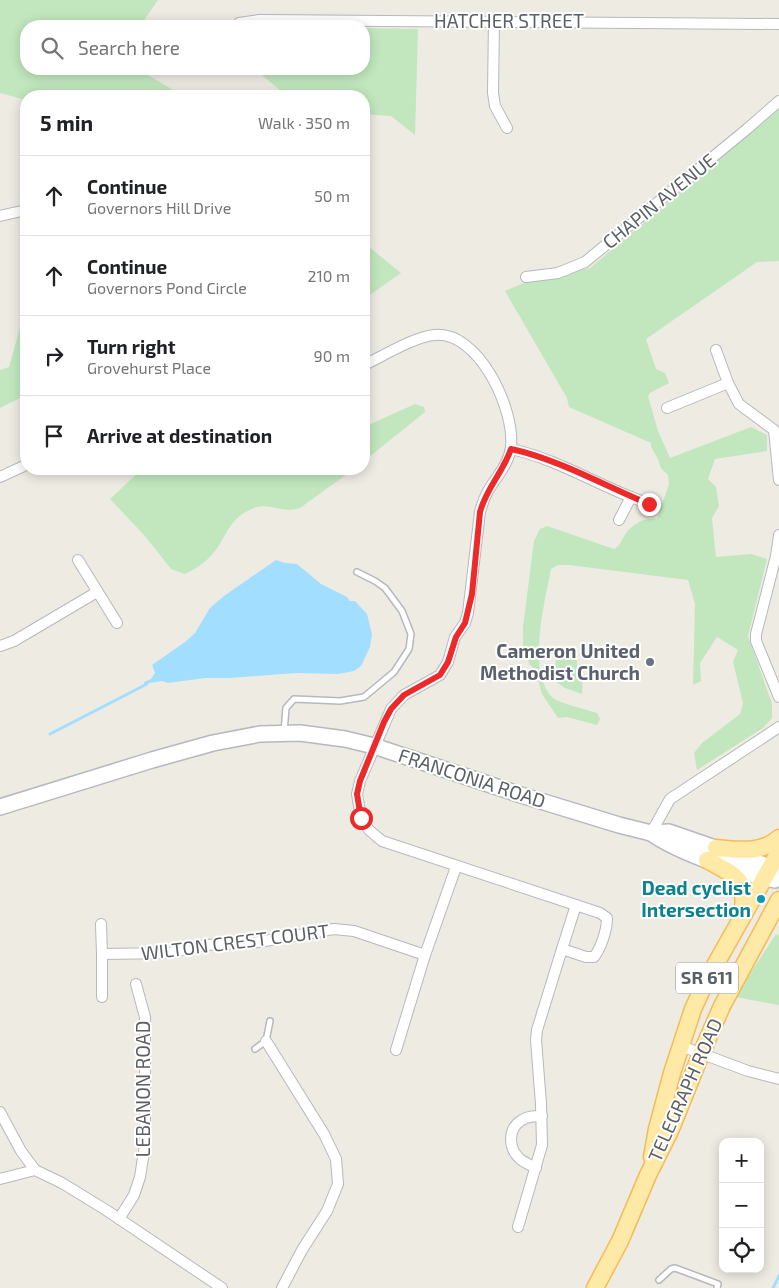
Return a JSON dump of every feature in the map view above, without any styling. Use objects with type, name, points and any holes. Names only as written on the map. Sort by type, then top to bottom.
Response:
[{"type":"main road","name":"FRANCONIA ROAD","points":[[0,807],[213,743],[260,734],[322,735],[374,746],[520,795],[619,825],[651,833],[669,832],[712,854],[773,875]]},
{"type":"main road","points":[[712,854],[758,850],[767,847],[779,838]]},
{"type":"main road","name":"TELEGRAPH ROAD","points":[[648,1175],[657,1129],[680,1046],[693,1009],[705,983],[743,915],[773,875],[779,852]]},
{"type":"main road","points":[[712,854],[742,885],[744,892],[743,915]]},
{"type":"main road","name":"TELEGRAPH ROAD","points":[[596,1288],[620,1241],[648,1175],[670,1131],[724,1001],[779,900]]},
{"type":"street","name":"HATCHER STREET","points":[[370,21],[779,24]]},
{"type":"street","points":[[494,22],[493,93],[496,106],[507,128]]},
{"type":"street","name":"CHAPIN AVENUE","points":[[526,277],[558,273],[585,262],[779,101]]},
{"type":"street","points":[[0,216],[20,211]]},
{"type":"street","points":[[370,362],[420,338],[434,335],[448,336],[466,345],[477,354],[500,393],[509,422],[511,449],[506,462],[483,502],[480,512],[468,613],[465,623],[456,637],[448,662],[440,675],[404,695],[391,709],[360,781],[357,794],[361,818],[369,830],[382,841],[605,915],[607,924],[598,951],[594,957],[589,958],[562,949]]},
{"type":"street","points":[[716,350],[728,383],[739,404],[776,426],[779,480]]},
{"type":"street","points":[[667,408],[728,383]]},
{"type":"street","points":[[511,449],[526,452],[553,462],[649,504]]},
{"type":"street","points":[[0,477],[20,468]]},
{"type":"street","points":[[619,520],[631,497]]},
{"type":"street","points":[[779,535],[776,556],[756,634],[756,641],[779,697]]},
{"type":"street","points":[[78,560],[116,623]]},
{"type":"street","points":[[0,646],[14,642],[97,592]]},
{"type":"street","points":[[651,833],[670,799],[779,727]]},
{"type":"street","points":[[396,1050],[425,955],[456,867]]},
{"type":"street","points":[[518,1227],[542,1145],[537,1030],[576,906]]},
{"type":"street","points":[[101,924],[102,997]]},
{"type":"street","name":"WILTON CREST COURT","points":[[102,954],[169,953],[205,945],[259,942],[334,929],[354,931],[425,955]]},
{"type":"street","name":"LEBANON ROAD","points":[[119,1219],[134,1194],[140,1177],[145,1145],[145,1017],[136,984]]},
{"type":"street","points":[[266,1042],[328,1142],[336,1158],[338,1184],[327,1212],[302,1250],[282,1288]]},
{"type":"street","points":[[680,1046],[748,1072],[779,1080]]},
{"type":"street","points":[[0,1112],[21,1151],[35,1170],[62,1184],[119,1219],[222,1288]]},
{"type":"street","points":[[536,1168],[517,1156],[512,1146],[511,1138],[514,1128],[520,1121],[529,1117],[542,1116]]},
{"type":"street","points":[[0,1178],[35,1170]]},
{"type":"lane","points":[[284,733],[285,712],[288,704],[297,699],[340,702],[364,697],[394,672],[409,648],[412,641],[410,627],[390,593],[379,584],[357,572]]},
{"type":"lane","points":[[255,1049],[266,1042],[270,1021]]},
{"type":"lane","points":[[659,1280],[671,1269],[680,1269],[718,1284],[717,1288]]},
{"type":"green space","points":[[0,0],[158,0],[144,20],[20,20],[20,75],[148,75],[173,90],[20,90],[20,98],[0,93]]},
{"type":"green space","points":[[370,28],[418,29],[415,135],[391,116],[370,114],[370,90],[280,90],[262,75],[370,75]]},
{"type":"green space","points":[[779,109],[779,261],[757,262],[646,339],[656,369],[665,373],[669,383],[648,396],[658,431],[670,458],[751,427],[767,435],[767,451],[715,459],[708,479],[716,487],[719,506],[712,518],[716,557],[751,554],[767,559],[748,636],[772,704],[772,718],[763,728],[697,770],[694,753],[702,743],[740,714],[743,703],[733,662],[738,650],[717,637],[700,663],[701,681],[693,685],[695,604],[688,580],[569,565],[558,565],[551,569],[540,636],[540,672],[545,687],[553,698],[597,713],[600,719],[597,725],[567,717],[558,718],[542,694],[535,669],[530,665],[523,651],[523,627],[534,541],[540,529],[547,526],[614,549],[636,524],[646,519],[657,519],[669,484],[668,475],[661,468],[651,443],[569,407],[567,398],[505,291],[540,276],[590,268]]},
{"type":"green space","points":[[370,248],[401,273],[370,295]]},
{"type":"green space","points":[[20,328],[20,398],[0,408],[0,370],[9,367]]},
{"type":"green space","points":[[415,404],[424,407],[425,412],[370,456],[370,424]]},
{"type":"green space","points":[[136,475],[346,475],[300,508],[287,510],[265,506],[247,511],[236,519],[211,555],[199,566],[185,574],[171,569],[145,536],[110,499]]},
{"type":"green space","points":[[556,658],[577,660],[577,675],[583,676],[582,694],[565,688],[556,682],[552,669],[555,668]]},
{"type":"green space","points":[[776,934],[779,936],[779,1005],[735,997]]},
{"type":"water","points":[[276,560],[297,564],[321,584],[347,597],[350,601],[355,601],[367,614],[372,634],[370,647],[361,666],[354,671],[338,674],[296,673],[205,678],[168,683],[162,681],[144,684],[155,673],[152,665],[195,633],[210,608]]},
{"type":"waterway","points":[[50,734],[147,684]]},
{"type":"waterway","points":[[773,1288],[779,1276]]},
{"type":"place","name":"Cameron United Methodist Church","points":[[650,662]]},
{"type":"place","name":"Dead cyclist Intersection","points":[[761,899]]},
{"type":"route","points":[[361,818],[357,794],[360,781],[384,722],[391,709],[404,695],[440,675],[448,662],[456,637],[465,623],[472,594],[480,512],[487,492],[500,474],[511,449],[526,452],[553,462],[649,504]]}]
